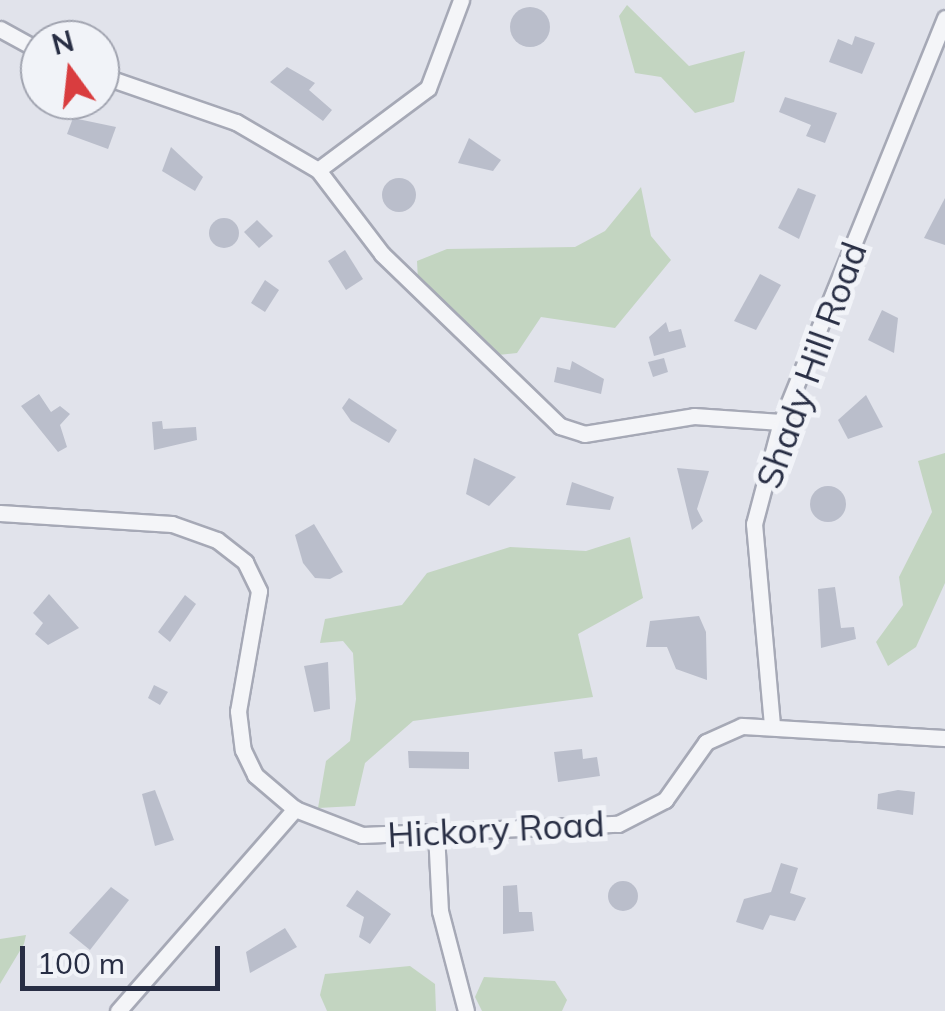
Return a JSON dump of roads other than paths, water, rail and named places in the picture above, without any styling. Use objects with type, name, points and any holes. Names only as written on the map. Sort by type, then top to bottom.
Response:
[{"type":"street","points":[[318,170],[428,88],[460,0]]},
{"type":"street","name":"Shady Hill Road","points":[[772,725],[753,535],[782,422],[945,18]]},
{"type":"street","points":[[120,82],[236,122],[318,170],[382,254],[560,426],[584,434],[694,416],[782,422]]},
{"type":"street","name":"Hickory Road","points":[[0,513],[172,524],[217,540],[245,562],[259,592],[238,711],[243,750],[255,774],[295,809],[362,835],[618,824],[665,800],[706,742],[772,725],[945,738]]},
{"type":"street","points":[[118,1011],[295,809]]},
{"type":"street","points":[[436,832],[440,910],[466,1011]]}]
